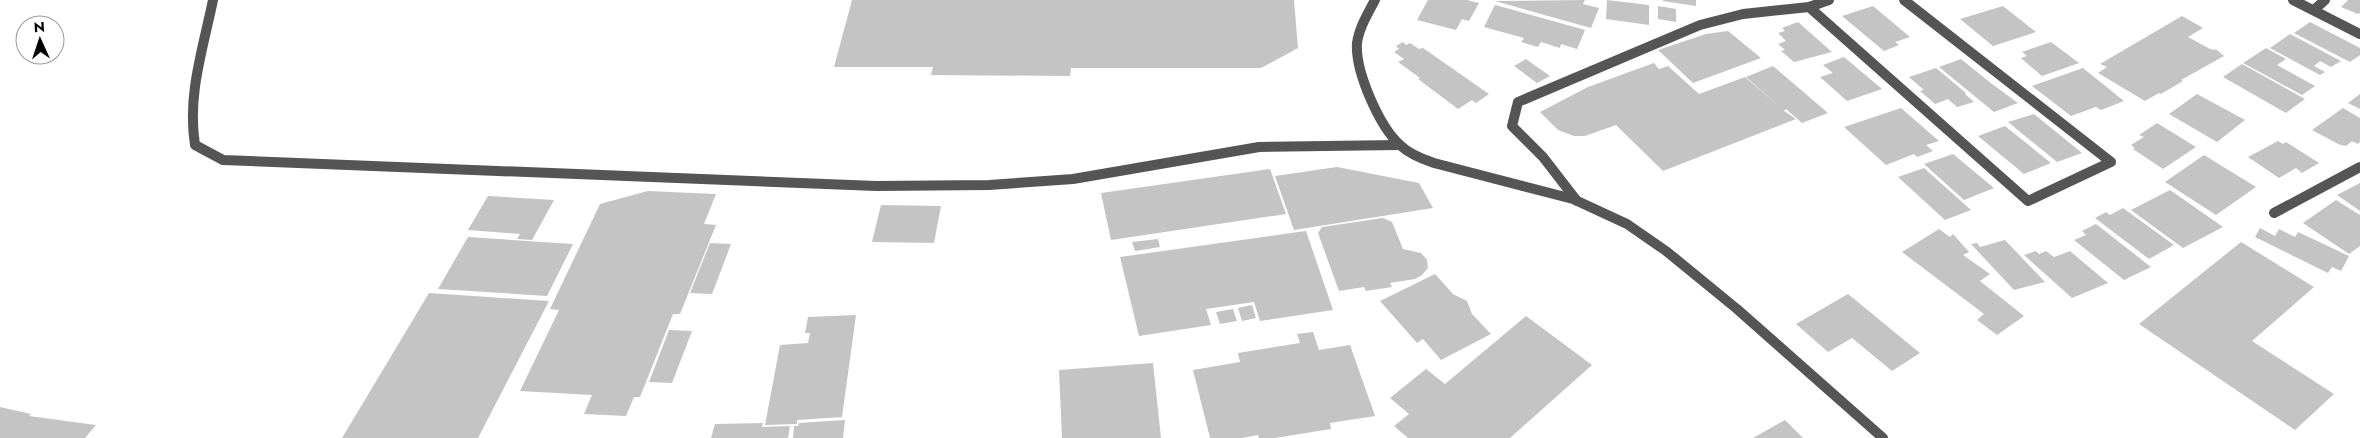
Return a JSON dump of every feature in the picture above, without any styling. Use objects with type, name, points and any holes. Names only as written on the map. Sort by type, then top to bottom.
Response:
[{"type":"street","points":[[213,0],[192,94],[190,126],[195,145],[223,160],[699,180],[923,186],[989,185],[1073,179],[1259,147],[1399,145]]},
{"type":"street","points":[[1375,0],[1363,24],[1357,44],[1359,65],[1378,115],[1399,145],[1427,161],[1469,175],[1577,201],[1612,215],[1655,241],[1760,328],[1883,438]]},
{"type":"street","points":[[1577,201],[1543,157],[1512,126],[1518,102],[1700,25],[1742,14],[1809,7],[1829,0]]},
{"type":"street","points":[[1809,7],[2028,201],[2111,162],[1904,0]]},
{"type":"street","points":[[2293,0],[2360,34]]},
{"type":"street","points":[[2314,10],[2326,0]]},
{"type":"street","points":[[2274,213],[2360,167]]},
{"type":"building","points":[[852,0],[1294,0],[1298,48],[1261,68],[1071,68],[1070,76],[931,75],[933,67],[834,67]]},
{"type":"building","points":[[1428,0],[1467,0],[1479,3],[1469,21],[1462,19],[1456,30],[1417,20]]},
{"type":"building","points":[[1585,0],[1583,4],[1599,8],[1591,28],[1495,1]]},
{"type":"building","points":[[1607,0],[1649,5],[1649,25],[1606,19]]},
{"type":"building","points":[[1696,0],[1696,6],[1663,1]]},
{"type":"building","points":[[2348,0],[2360,0],[2360,13],[2358,14],[2341,7]]},
{"type":"building","points":[[1495,5],[1585,30],[1577,49],[1561,44],[1560,48],[1541,42],[1538,47],[1521,42],[1524,38],[1484,27]]},
{"type":"building","points":[[1658,6],[1676,9],[1676,22],[1658,19]]},
{"type":"building","points":[[1873,6],[1910,37],[1895,42],[1899,45],[1884,51],[1842,16]]},
{"type":"building","points":[[2003,6],[2036,32],[1993,46],[1960,19]]},
{"type":"building","points":[[2182,16],[2203,28],[2188,37],[2210,49],[2217,50],[2224,56],[2181,80],[2183,81],[2161,94],[2159,93],[2145,101],[2098,73],[2107,67],[2100,64]]},
{"type":"building","points":[[1798,22],[1832,52],[1794,62],[1781,51],[1785,50],[1778,44],[1786,41],[1778,33],[1785,31],[1782,28]]},
{"type":"building","points":[[2310,22],[2360,48],[2360,55],[2350,62],[2294,33]]},
{"type":"building","points":[[1728,31],[1761,58],[1693,83],[1658,50],[1706,34]]},
{"type":"building","points":[[2290,34],[2341,61],[2331,67],[2320,61],[2314,66],[2325,72],[2320,75],[2270,48]]},
{"type":"building","points":[[1403,42],[1406,45],[1410,43],[1419,49],[1423,48],[1489,94],[1476,103],[1472,100],[1458,109],[1398,62],[1404,59],[1394,52],[1399,49],[1396,46]]},
{"type":"building","points":[[2051,42],[2079,63],[2042,76],[2021,58],[2027,56],[2022,52]]},
{"type":"building","points":[[2266,48],[2286,59],[2277,65],[2315,86],[2302,95],[2243,63]]},
{"type":"building","points":[[1844,57],[1882,89],[1847,101],[1820,77],[1833,73],[1823,65]]},
{"type":"building","points":[[1526,59],[1550,76],[1537,83],[1514,66]]},
{"type":"building","points":[[1961,59],[2018,103],[1994,112],[1939,67]]},
{"type":"building","points":[[1654,63],[1659,69],[1668,66],[1699,94],[1745,77],[1782,109],[1746,77],[1773,66],[1828,113],[1802,123],[1786,109],[1784,111],[1796,119],[1663,171],[1616,125],[1585,136],[1574,136],[1558,130],[1540,112],[1588,87]]},
{"type":"building","points":[[2242,64],[2305,99],[2286,113],[2223,77]]},
{"type":"building","points":[[1936,68],[1974,102],[1957,107],[1948,99],[1935,104],[1920,91],[1924,90],[1909,77]]},
{"type":"building","points":[[2083,68],[2124,101],[2101,110],[2096,107],[2071,116],[2032,86]]},
{"type":"building","points":[[2197,94],[2245,120],[2217,142],[2169,114]]},
{"type":"building","points":[[2360,94],[2360,109],[2348,103]]},
{"type":"building","points":[[1901,108],[1939,141],[1926,145],[1933,151],[1917,157],[1914,154],[1886,165],[1844,127]]},
{"type":"building","points":[[2343,108],[2360,118],[2360,142],[2358,144],[2352,141],[2346,146],[2340,145],[2312,130]]},
{"type":"building","points":[[2034,114],[2082,153],[2057,162],[2008,122]]},
{"type":"building","points":[[2157,123],[2196,147],[2163,169],[2133,149],[2135,148],[2131,145],[2144,137],[2139,135]]},
{"type":"building","points":[[2005,126],[2051,163],[2024,174],[1978,136]]},
{"type":"building","points":[[2278,141],[2283,144],[2286,142],[2319,163],[2302,173],[2296,168],[2279,178],[2248,157]]},
{"type":"building","points":[[1953,154],[1994,188],[1964,200],[1924,164]]},
{"type":"building","points":[[2204,155],[2256,187],[2216,215],[2165,182]]},
{"type":"building","points":[[1337,167],[1419,183],[1433,208],[1294,230],[1275,176]]},
{"type":"building","points":[[1924,168],[1971,210],[1945,220],[1898,177]]},
{"type":"building","points":[[1270,169],[1286,214],[1111,240],[1101,193]]},
{"type":"building","points":[[2360,183],[2360,211],[2337,195]]},
{"type":"building","points":[[2170,190],[2223,227],[2183,248],[2131,210]]},
{"type":"building","points":[[648,191],[716,194],[704,224],[716,225],[680,314],[673,314],[640,397],[634,397],[626,416],[584,414],[592,395],[520,391],[559,310],[550,309],[600,204]]},
{"type":"building","points":[[488,196],[554,200],[532,240],[517,239],[520,234],[468,230]]},
{"type":"building","points":[[2336,200],[2360,215],[2360,246],[2349,254],[2303,223]]},
{"type":"building","points":[[881,205],[941,206],[934,243],[872,242]]},
{"type":"building","points":[[2123,208],[2174,245],[2149,259],[2095,218],[2106,212],[2110,215]]},
{"type":"building","points":[[1383,218],[1392,222],[1403,249],[1421,253],[1427,260],[1428,268],[1415,279],[1390,283],[1392,287],[1366,291],[1364,287],[1339,291],[1318,233],[1322,227]]},
{"type":"building","points":[[2096,224],[2151,267],[2124,280],[2074,240],[2086,235],[2082,231]]},
{"type":"building","points":[[2260,228],[2275,236],[2279,229],[2295,237],[2298,232],[2349,256],[2341,271],[2332,267],[2328,273],[2255,237]]},
{"type":"building","points":[[1939,229],[1950,237],[1953,234],[1969,252],[1963,255],[1990,274],[1980,281],[2024,316],[1997,335],[1977,320],[1984,314],[1902,252]]},
{"type":"building","points":[[1306,231],[1333,310],[1260,321],[1254,302],[1206,309],[1211,325],[1139,336],[1120,257]]},
{"type":"building","points":[[468,237],[573,244],[547,296],[438,289]]},
{"type":"building","points":[[1158,239],[1160,247],[1135,251],[1132,242]]},
{"type":"building","points":[[2005,240],[2045,282],[2014,290],[1971,244],[1977,243],[1980,247]]},
{"type":"building","points":[[2241,242],[2314,287],[2252,341],[2334,394],[2295,430],[2139,324]]},
{"type":"building","points":[[710,243],[731,244],[712,294],[690,293]]},
{"type":"building","points":[[2036,251],[2039,254],[2046,251],[2054,257],[2070,251],[2108,283],[2072,298],[2024,255]]},
{"type":"building","points":[[1435,274],[1453,294],[1467,301],[1472,314],[1491,334],[1441,360],[1423,339],[1417,343],[1380,301]]},
{"type":"building","points":[[429,293],[549,301],[478,438],[342,438]]},
{"type":"building","points":[[1848,294],[1920,353],[1892,371],[1852,338],[1828,352],[1796,324]]},
{"type":"building","points":[[1252,305],[1256,318],[1242,321],[1238,308]]},
{"type":"building","points":[[1233,309],[1237,321],[1220,324],[1216,312]]},
{"type":"building","points":[[856,315],[842,417],[797,420],[797,424],[765,425],[780,345],[808,343],[810,333],[805,333],[808,317]]},
{"type":"building","points":[[1526,316],[1592,365],[1510,438],[1408,438],[1394,426],[1409,414],[1390,398],[1426,369],[1445,384]]},
{"type":"building","points":[[669,330],[692,331],[672,383],[649,382]]},
{"type":"building","points":[[1313,332],[1319,350],[1350,345],[1375,416],[1330,423],[1331,429],[1275,438],[1259,438],[1258,435],[1242,438],[1210,438],[1193,370],[1240,362],[1238,353],[1300,343],[1297,334]]},
{"type":"building","points":[[1153,363],[1161,438],[1062,438],[1059,370]]},
{"type":"building","points":[[0,407],[31,414],[29,416],[96,425],[85,438],[0,438]]},
{"type":"building","points":[[845,420],[843,438],[793,438],[794,426],[798,426],[799,423]]},
{"type":"building","points":[[1785,420],[1803,438],[1753,438]]},
{"type":"building","points":[[763,423],[762,427],[790,426],[788,438],[711,438],[715,424]]}]
